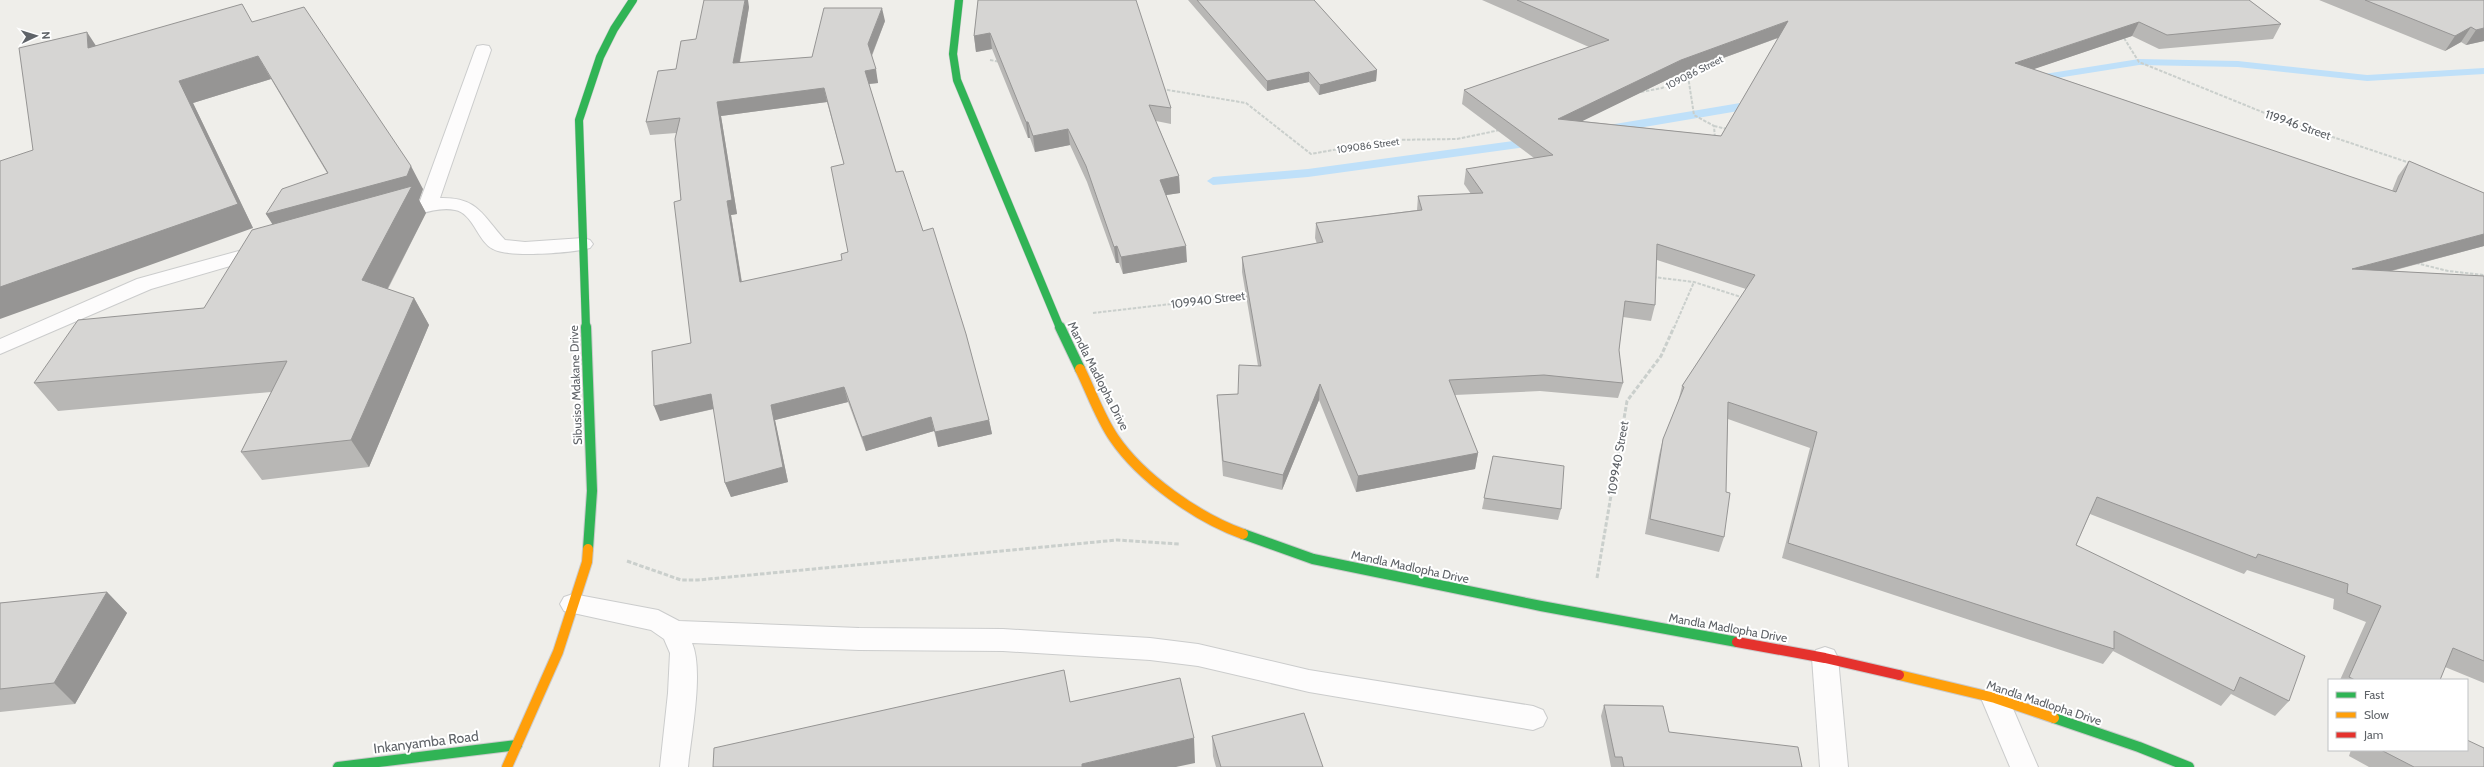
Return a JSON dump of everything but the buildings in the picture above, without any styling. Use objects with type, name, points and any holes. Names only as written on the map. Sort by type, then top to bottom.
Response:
[{"type":"street","name":"Sibusiso Mdakane Drive","points":[[507,767],[558,652],[587,562],[592,491],[579,120],[597,61],[622,14],[633,0]]},
{"type":"street","name":"Mandla Madlopha Drive","points":[[959,0],[953,54],[958,80],[1055,317],[1114,438],[1158,486],[1224,527],[1313,560],[1541,606],[1825,658],[1995,698],[2139,747],[2189,767]]},
{"type":"street","points":[[428,205],[483,50]]},
{"type":"street","points":[[372,219],[428,205],[446,204],[466,208],[499,245],[525,248],[583,244]]},
{"type":"street","points":[[0,347],[144,284],[280,245]]},
{"type":"street","points":[[573,604],[658,621],[674,632],[859,638],[1003,640],[1150,649],[1213,658],[1309,681],[1533,718]]},
{"type":"street","points":[[674,632],[683,654],[682,694],[674,767]]},
{"type":"street","points":[[1825,658],[1834,767]]},
{"type":"street","points":[[1995,698],[2024,767]]},
{"type":"street","name":"Inkanyamba Road","points":[[338,767],[517,745]]},
{"type":"path","points":[[2117,36],[2124,38],[2132,36]]},
{"type":"path","name":"119946 Street","points":[[2124,38],[2139,62],[2282,120],[2411,163]]},
{"type":"path","points":[[953,54],[1007,63]]},
{"type":"path","name":"109086 Street","points":[[1638,92],[1662,88],[1724,57]]},
{"type":"path","points":[[1688,76],[1694,115],[1714,126],[1733,131]]},
{"type":"path","name":"109086 Street","points":[[1161,89],[1246,104],[1311,154],[1388,140],[1457,139],[1502,130]]},
{"type":"path","points":[[1714,126],[1715,141]]},
{"type":"path","points":[[2411,261],[2448,271],[2484,275]]},
{"type":"path","points":[[1648,276],[1694,282],[1746,298]]},
{"type":"path","name":"109940 Street","points":[[1596,581],[1627,401],[1661,356],[1694,282]]},
{"type":"path","name":"109940 Street","points":[[1055,317],[1251,295]]},
{"type":"path","points":[[587,547],[681,580],[698,580],[1118,540],[1191,544],[1240,533]]},
{"type":"waterway","points":[[2032,79],[2139,62],[2238,64],[2367,78],[2484,71]]},
{"type":"waterway","points":[[1609,129],[1758,104]]},
{"type":"waterway","points":[[1213,181],[1308,173],[1536,142]]},
{"type":"traffic: fast","points":[[588,549],[592,491],[579,120],[600,57],[614,29],[633,0]]},
{"type":"traffic: fast","points":[[959,0],[953,54],[957,80],[1055,317],[1080,369]]},
{"type":"traffic: fast","points":[[1243,534],[1313,559],[1541,606],[1737,642]]},
{"type":"traffic: fast","points":[[2054,718],[2139,747],[2189,767]]},
{"type":"traffic: fast","points":[[338,767],[517,745]]},
{"type":"traffic: slow","points":[[1080,369],[1114,438],[1158,486],[1224,527],[1243,534]]},
{"type":"traffic: slow","points":[[507,767],[558,652],[587,562],[588,549]]},
{"type":"traffic: slow","points":[[1899,675],[1995,698],[2054,718]]},
{"type":"traffic: jam","points":[[1737,642],[1825,658],[1899,675]]}]
